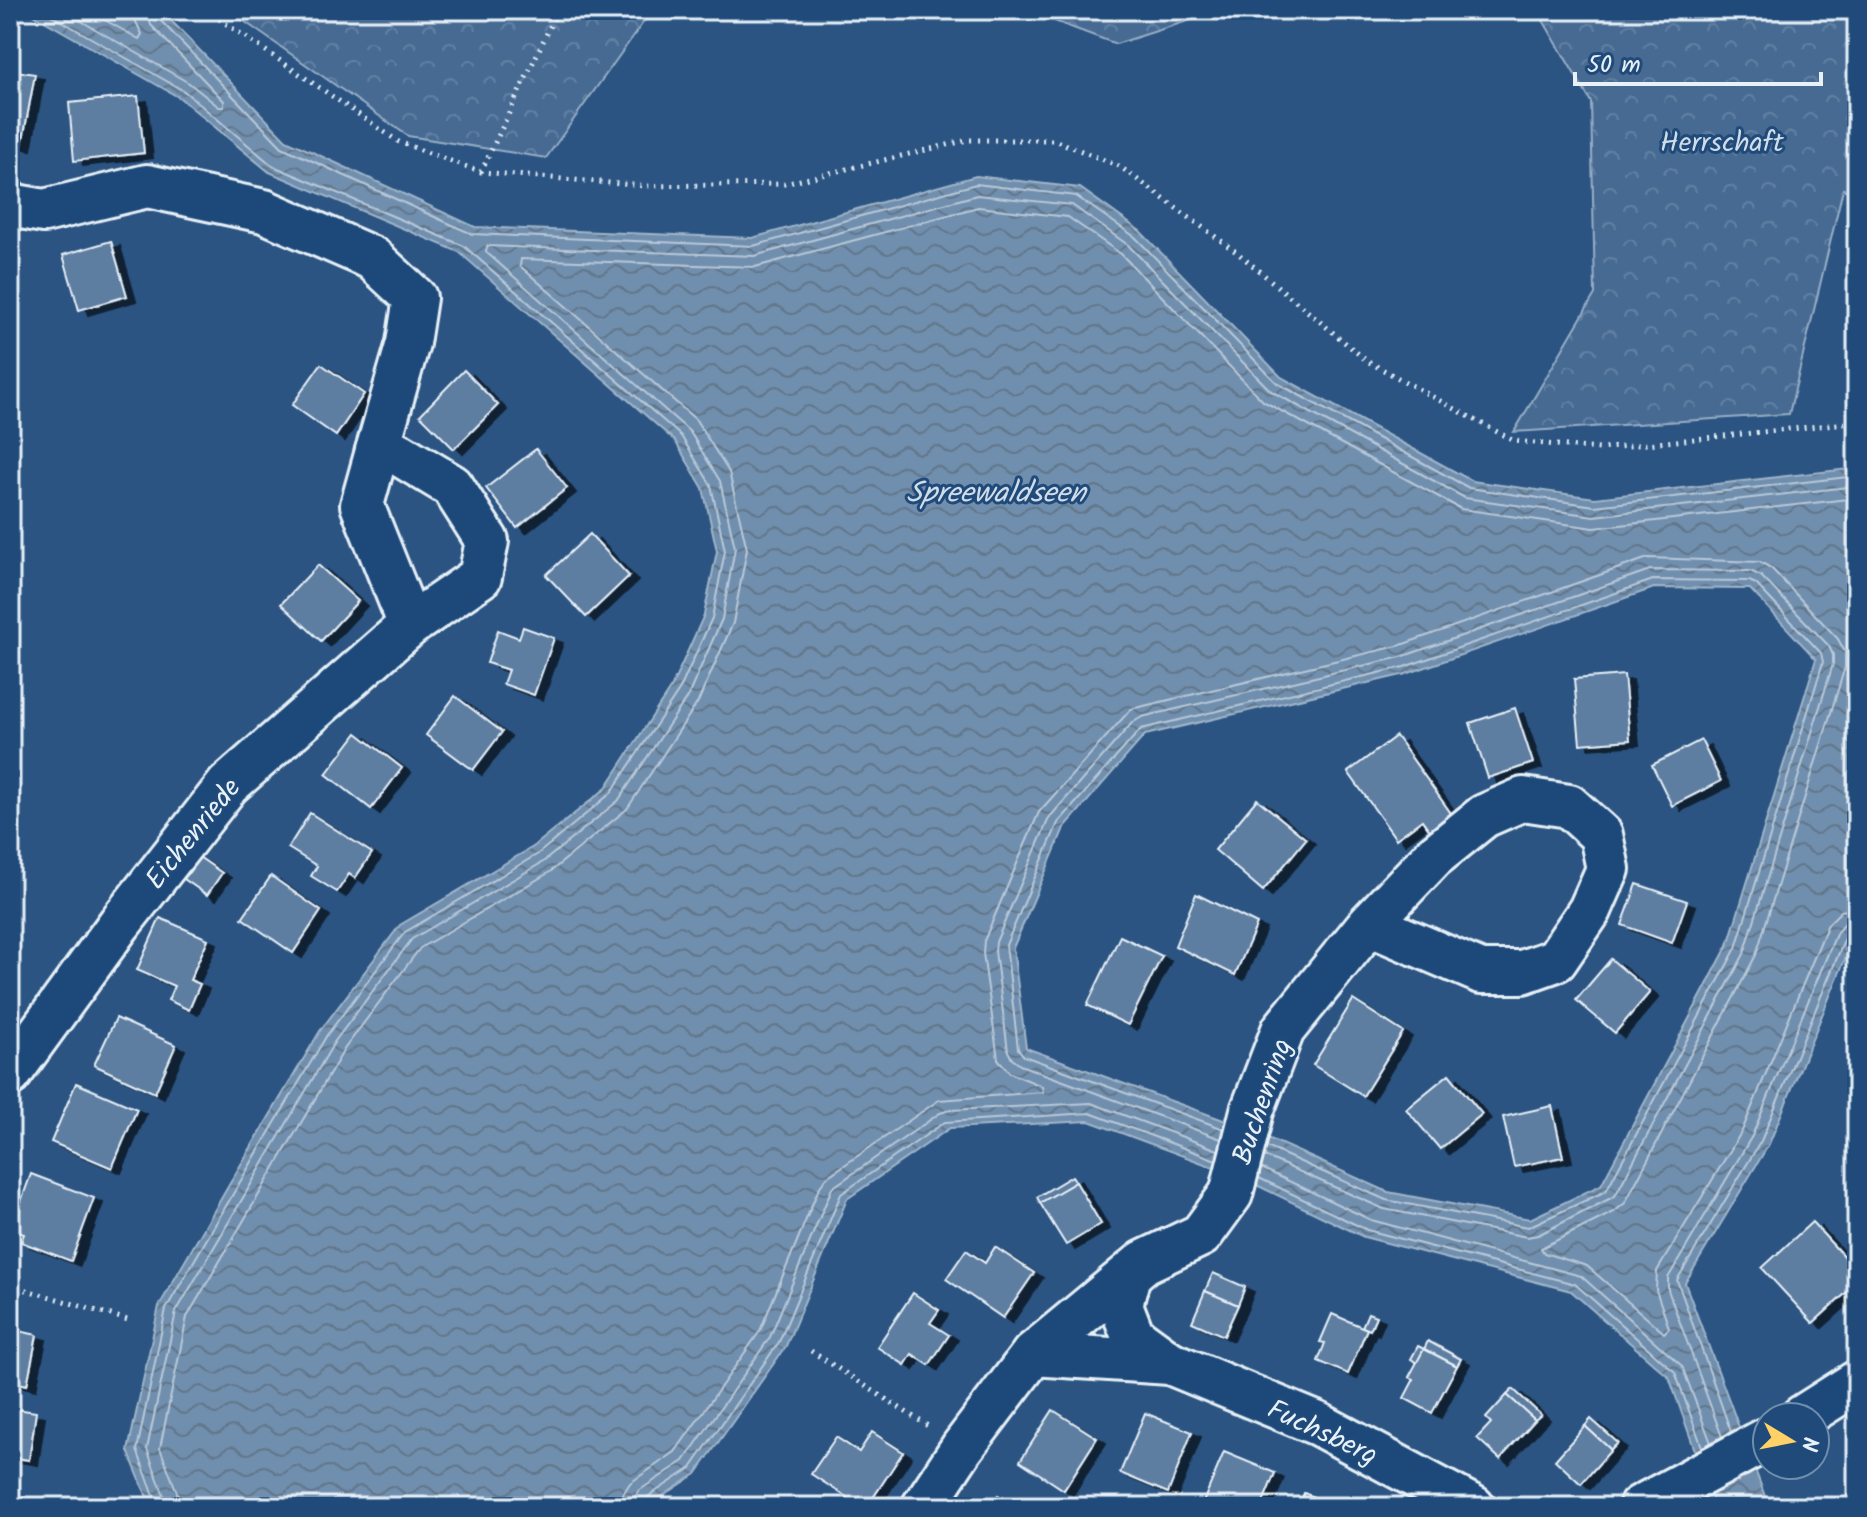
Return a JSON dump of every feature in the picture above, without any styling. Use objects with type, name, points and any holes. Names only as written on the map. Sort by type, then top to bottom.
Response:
[{"type":"street","points":[[10,205],[44,211],[147,186],[264,211],[372,258],[415,298],[408,343],[362,505],[410,625]]},
{"type":"street","name":"Eichenriede","points":[[10,1074],[120,923],[228,785],[410,625],[480,577],[487,541],[452,486],[399,454],[377,451]]},
{"type":"street","name":"Buchenring","points":[[1137,1268],[1201,1235],[1231,1194],[1252,1111],[1283,1030],[1369,924],[1433,857],[1484,816],[1523,799],[1569,806],[1601,835],[1608,869],[1590,910],[1556,960],[1522,972],[1481,972],[1369,924]]},
{"type":"street","points":[[923,1507],[962,1448],[1033,1354],[1137,1268]]},
{"type":"street","name":"Fuchsberg","points":[[1137,1268],[1121,1305],[1133,1336],[1170,1363],[1318,1424],[1473,1507]]},
{"type":"street","name":"Fuchsberg","points":[[1033,1354],[1170,1363]]},
{"type":"street","points":[[1827,1401],[1857,1382]]},
{"type":"street","points":[[1640,1507],[1751,1448]]},
{"type":"path","points":[[206,10],[399,142],[481,172],[645,186],[784,184],[968,140],[1054,140],[1119,166],[1239,254],[1367,361],[1514,441],[1599,449],[1857,422]]},
{"type":"path","points":[[481,172],[558,10]]},
{"type":"path","points":[[10,1285],[131,1321]]},
{"type":"path","points":[[811,1351],[962,1448]]},
{"type":"green space","points":[[228,10],[652,10],[546,158],[408,136]]},
{"type":"green space","points":[[1025,10],[1222,10],[1116,44]]},
{"type":"green space","name":"Herrschaft","points":[[1537,10],[1857,10],[1857,195],[1843,189],[1789,414],[1514,432],[1595,294],[1591,102]]},
{"type":"water","name":"Spreewaldseen","points":[[25,10],[161,10],[286,140],[475,227],[752,238],[976,176],[1080,188],[1140,231],[1281,377],[1472,481],[1595,498],[1857,468],[1857,930],[1769,1144],[1685,1283],[1751,1459],[1751,1481],[1759,1481],[1769,1507],[1715,1507],[1669,1377],[1571,1291],[1364,1237],[1240,1177],[1089,1121],[950,1128],[847,1199],[786,1346],[696,1474],[646,1507],[151,1507],[128,1451],[159,1306],[240,1166],[320,1031],[400,925],[533,847],[605,789],[672,686],[704,615],[717,551],[703,488],[675,441],[459,252],[269,172],[180,98]],"holes":[[[1654,588],[1750,589],[1816,659],[1728,945],[1601,1185],[1530,1219],[1388,1192],[1248,1129],[1026,1048],[1013,948],[1064,828],[1145,735],[1406,674]]]},
{"type":"building","points":[[10,70],[35,74],[22,145],[10,143]]},
{"type":"building","points":[[138,96],[144,153],[74,161],[69,103]]},
{"type":"building","points":[[111,241],[127,296],[79,310],[63,255]]},
{"type":"building","points":[[321,364],[364,394],[336,436],[292,405]]},
{"type":"building","points":[[464,370],[498,405],[454,449],[420,415]]},
{"type":"building","points":[[536,449],[567,488],[517,528],[486,488]]},
{"type":"building","points":[[590,534],[629,576],[586,617],[546,575]]},
{"type":"building","points":[[318,565],[358,601],[321,641],[281,604]]},
{"type":"building","points":[[523,627],[554,638],[534,695],[503,684],[508,670],[487,663],[498,630],[519,638]]},
{"type":"building","points":[[1624,675],[1630,740],[1580,744],[1574,679]]},
{"type":"building","points":[[455,696],[502,732],[473,770],[426,735]]},
{"type":"building","points":[[1515,708],[1533,763],[1488,778],[1470,723]]},
{"type":"building","points":[[357,733],[402,768],[371,809],[326,774]]},
{"type":"building","points":[[1396,736],[1455,819],[1433,835],[1422,820],[1396,839],[1348,772]]},
{"type":"building","points":[[1701,740],[1721,781],[1672,806],[1652,765]]},
{"type":"building","points":[[1257,799],[1306,839],[1263,891],[1215,850]]},
{"type":"building","points":[[310,813],[372,853],[355,878],[349,874],[337,892],[311,876],[317,866],[288,848]]},
{"type":"building","points":[[199,857],[222,873],[207,895],[184,879]]},
{"type":"building","points":[[271,876],[321,911],[293,953],[242,918]]},
{"type":"building","points":[[1637,884],[1687,901],[1672,943],[1622,925]]},
{"type":"building","points":[[1196,894],[1257,924],[1235,975],[1175,946]]},
{"type":"building","points":[[160,918],[208,939],[190,980],[200,984],[189,1010],[168,1000],[174,986],[137,970]]},
{"type":"building","points":[[1120,936],[1162,956],[1128,1025],[1087,1005]]},
{"type":"building","points":[[1611,959],[1650,992],[1615,1033],[1576,1000]]},
{"type":"building","points":[[1353,1000],[1403,1032],[1363,1096],[1313,1065]]},
{"type":"building","points":[[116,1018],[176,1045],[155,1093],[94,1065]]},
{"type":"building","points":[[1449,1074],[1482,1114],[1440,1149],[1406,1109]]},
{"type":"building","points":[[76,1083],[137,1109],[112,1168],[51,1142]]},
{"type":"building","points":[[1552,1106],[1563,1157],[1514,1167],[1503,1117]]},
{"type":"building","points":[[31,1174],[94,1198],[71,1261],[21,1242],[24,1234],[11,1229]]},
{"type":"building","points":[[1072,1176],[1076,1182],[1040,1203],[1037,1197]]},
{"type":"building","points":[[1076,1182],[1101,1224],[1066,1245],[1040,1203]]},
{"type":"building","points":[[1812,1222],[1857,1271],[1857,1283],[1813,1323],[1762,1268]]},
{"type":"building","points":[[995,1247],[1034,1273],[1003,1318],[946,1279],[966,1250],[985,1263]]},
{"type":"building","points":[[1213,1273],[1245,1287],[1238,1305],[1205,1291]]},
{"type":"building","points":[[1205,1291],[1238,1305],[1224,1336],[1192,1322]]},
{"type":"building","points":[[913,1293],[939,1310],[930,1323],[949,1335],[929,1365],[912,1354],[905,1365],[877,1347]]},
{"type":"building","points":[[1368,1313],[1376,1316],[1370,1330],[1362,1327]]},
{"type":"building","points":[[1332,1314],[1367,1329],[1348,1374],[1318,1361],[1325,1343],[1320,1342]]},
{"type":"building","points":[[10,1329],[37,1335],[27,1385],[10,1381]]},
{"type":"building","points":[[1428,1341],[1461,1359],[1457,1366],[1424,1349]]},
{"type":"building","points":[[1418,1346],[1424,1349],[1417,1363],[1411,1359]]},
{"type":"building","points":[[1424,1349],[1457,1366],[1432,1413],[1404,1398],[1414,1379],[1409,1377]]},
{"type":"building","points":[[1513,1389],[1541,1415],[1535,1420],[1507,1395]]},
{"type":"building","points":[[1507,1395],[1535,1420],[1500,1459],[1477,1438],[1491,1423],[1486,1418]]},
{"type":"building","points":[[10,1408],[36,1412],[29,1460],[10,1457]]},
{"type":"building","points":[[1053,1410],[1097,1438],[1064,1490],[1020,1461]]},
{"type":"building","points":[[1145,1413],[1192,1432],[1168,1493],[1120,1473]]},
{"type":"building","points":[[1591,1419],[1618,1443],[1611,1450],[1585,1426]]},
{"type":"building","points":[[1585,1426],[1611,1450],[1581,1484],[1555,1460]]},
{"type":"building","points":[[872,1432],[903,1452],[867,1507],[862,1507],[811,1474],[836,1437],[859,1452]]},
{"type":"building","points":[[1224,1452],[1275,1473],[1261,1507],[1201,1507]]},
{"type":"building","points":[[1304,1493],[1337,1507],[1298,1507]]},
{"type":"building","points":[[998,1495],[1018,1507],[991,1507]]},
{"type":"building","points":[[43,1499],[45,1507],[10,1507],[10,1505]]}]
